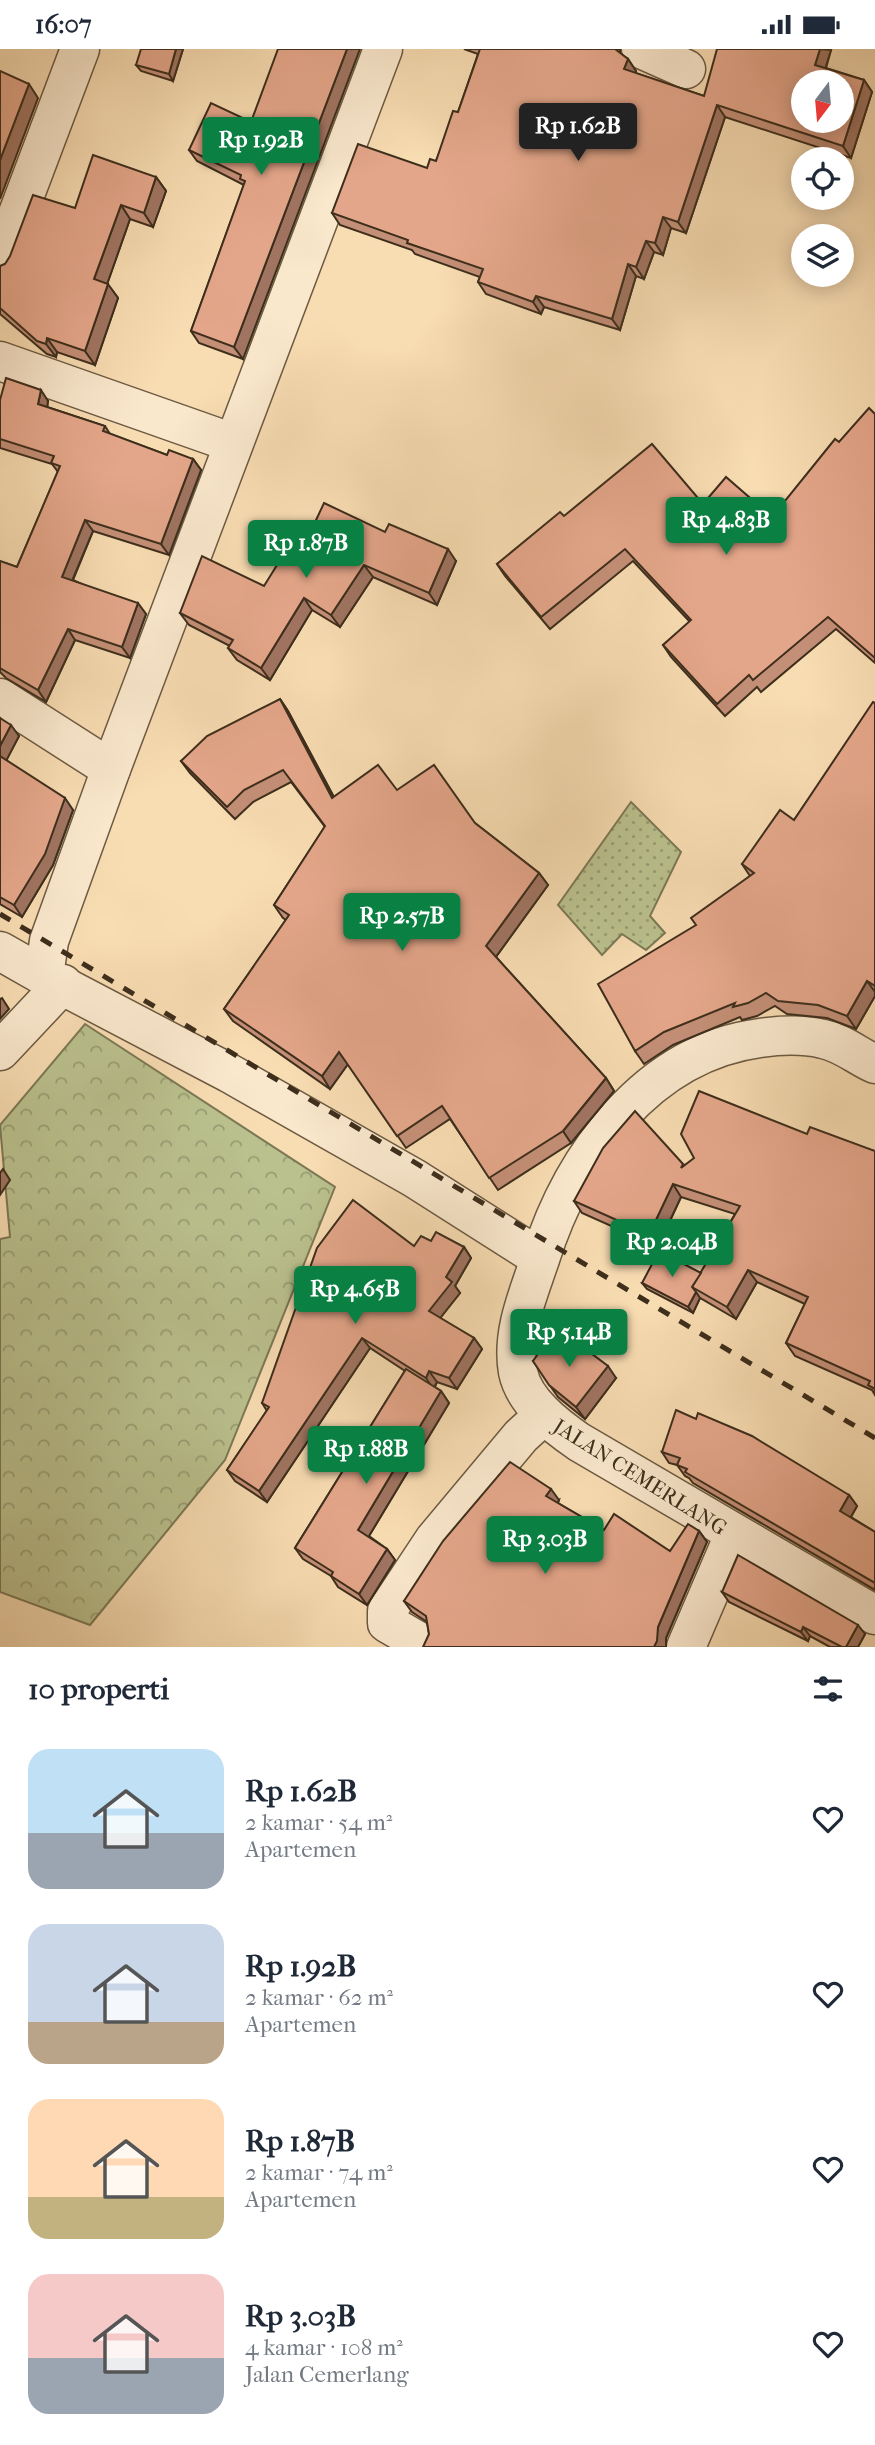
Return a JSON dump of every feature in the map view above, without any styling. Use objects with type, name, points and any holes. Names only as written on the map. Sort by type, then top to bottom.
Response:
[{"type":"street","points":[[0,261],[80,49]]},
{"type":"street","points":[[0,1051],[53,980],[49,941],[233,443],[383,49]]},
{"type":"street","points":[[641,49],[686,69]]},
{"type":"street","points":[[0,361],[233,443]]},
{"type":"street","points":[[0,698],[111,769]]},
{"type":"street","points":[[0,951],[402,1172],[540,1258]]},
{"type":"street","name":"JALAN CEMERLANG","points":[[875,1064],[846,1047],[823,1039],[794,1034],[733,1041],[668,1072],[622,1111],[593,1147],[545,1241],[517,1335],[518,1374],[542,1416],[579,1442],[734,1535],[875,1615]]},
{"type":"street","points":[[414,1647],[415,1640],[387,1623],[387,1611],[441,1531],[521,1436],[542,1416]]},
{"type":"street","points":[[686,1647],[734,1535]]},
{"type":"green space","points":[[631,802],[681,852],[650,916],[665,933],[646,950],[622,934],[602,955],[558,905]]},
{"type":"green space","points":[[85,1024],[335,1187],[225,1460],[90,1625],[0,1592],[0,1239],[10,1237],[0,1125]]},
{"type":"building","points":[[141,49],[176,49],[169,74],[136,65]]},
{"type":"building","points":[[278,49],[347,49],[234,347],[191,331],[245,181],[240,179],[241,175],[189,150],[211,103],[251,122]]},
{"type":"building","points":[[480,49],[615,49],[628,59],[624,69],[704,96],[717,49],[820,49],[815,65],[831,70],[791,70],[791,129],[717,105],[678,222],[663,217],[655,243],[646,241],[636,267],[628,264],[612,319],[536,296],[533,302],[478,282],[483,269],[332,213],[358,144],[427,168],[430,159],[436,161],[453,111],[458,112]]},
{"type":"building","points":[[0,71],[29,84],[0,160]]},
{"type":"building","points":[[854,77],[864,80],[854,111]]},
{"type":"building","points":[[803,133],[847,133],[843,146]]},
{"type":"building","points":[[93,155],[156,177],[144,213],[121,205],[94,279],[108,284],[85,351],[47,338],[46,344],[37,341],[0,308],[0,266],[5,264],[10,256],[33,195],[75,208]]},
{"type":"building","points":[[6,378],[41,390],[38,404],[105,426],[103,431],[167,455],[169,450],[193,459],[161,544],[85,520],[62,577],[138,603],[122,647],[68,629],[38,690],[0,668],[0,561],[17,567],[60,466],[51,463],[54,456],[0,439],[0,400]]},
{"type":"building","points":[[869,408],[875,414],[875,658],[828,617],[753,680],[749,675],[717,704],[663,645],[691,620],[625,549],[541,617],[497,564],[560,512],[564,516],[652,444],[703,504],[726,477],[772,517],[835,439],[839,442]]},
{"type":"building","points":[[324,503],[385,532],[389,524],[448,549],[429,593],[364,565],[331,615],[304,598],[261,668],[228,648],[233,640],[180,613],[202,556],[264,586],[292,541],[303,548]]},
{"type":"building","points":[[280,699],[332,798],[378,765],[397,790],[434,765],[475,823],[539,873],[486,946],[606,1078],[563,1131],[489,1178],[442,1106],[397,1136],[339,1052],[322,1076],[224,1009],[289,915],[274,905],[325,826],[283,770],[244,790],[227,807],[181,761],[207,736]]},
{"type":"building","points":[[873,702],[875,986],[867,981],[847,1016],[818,1005],[778,1001],[766,993],[748,1003],[733,1007],[735,1003],[664,1032],[635,1051],[598,984],[696,925],[691,918],[754,873],[742,864],[780,810],[794,820]]},
{"type":"building","points":[[0,718],[11,725],[0,746]]},
{"type":"building","points":[[0,756],[65,798],[45,854],[14,905],[0,897]]},
{"type":"building","points":[[699,1091],[807,1134],[810,1127],[875,1151],[875,1389],[868,1385],[870,1381],[786,1343],[808,1297],[748,1270],[727,1307],[692,1287],[740,1206],[673,1184],[645,1243],[615,1229],[619,1221],[574,1201],[603,1148],[635,1111],[683,1164],[681,1168],[694,1158],[681,1134]]},
{"type":"building","points":[[353,1200],[414,1246],[421,1236],[431,1241],[436,1232],[464,1247],[446,1277],[452,1282],[429,1311],[474,1338],[449,1378],[429,1371],[426,1378],[362,1338],[259,1491],[227,1470],[269,1407],[262,1403],[317,1248]]},
{"type":"building","points":[[659,1251],[701,1273],[692,1287],[696,1292],[688,1307],[642,1283]]},
{"type":"building","points":[[568,1336],[608,1366],[576,1407],[549,1385],[533,1361],[548,1340],[559,1348]]},
{"type":"building","points":[[406,1369],[441,1391],[358,1530],[387,1549],[359,1594],[331,1576],[333,1572],[295,1548]]},
{"type":"building","points":[[676,1410],[696,1419],[698,1413],[752,1436],[849,1495],[840,1511],[875,1532],[875,1583],[685,1472],[687,1469],[677,1465],[680,1458],[662,1452]]},
{"type":"building","points":[[510,1462],[551,1489],[546,1496],[604,1530],[614,1514],[670,1551],[688,1524],[699,1531],[658,1627],[654,1647],[423,1647],[429,1634],[426,1616],[404,1601],[443,1541]]},
{"type":"building","points":[[738,1555],[858,1625],[846,1647],[803,1627],[801,1632],[722,1592]]},
{"type":"railway","points":[[0,914],[875,1438]]}]
